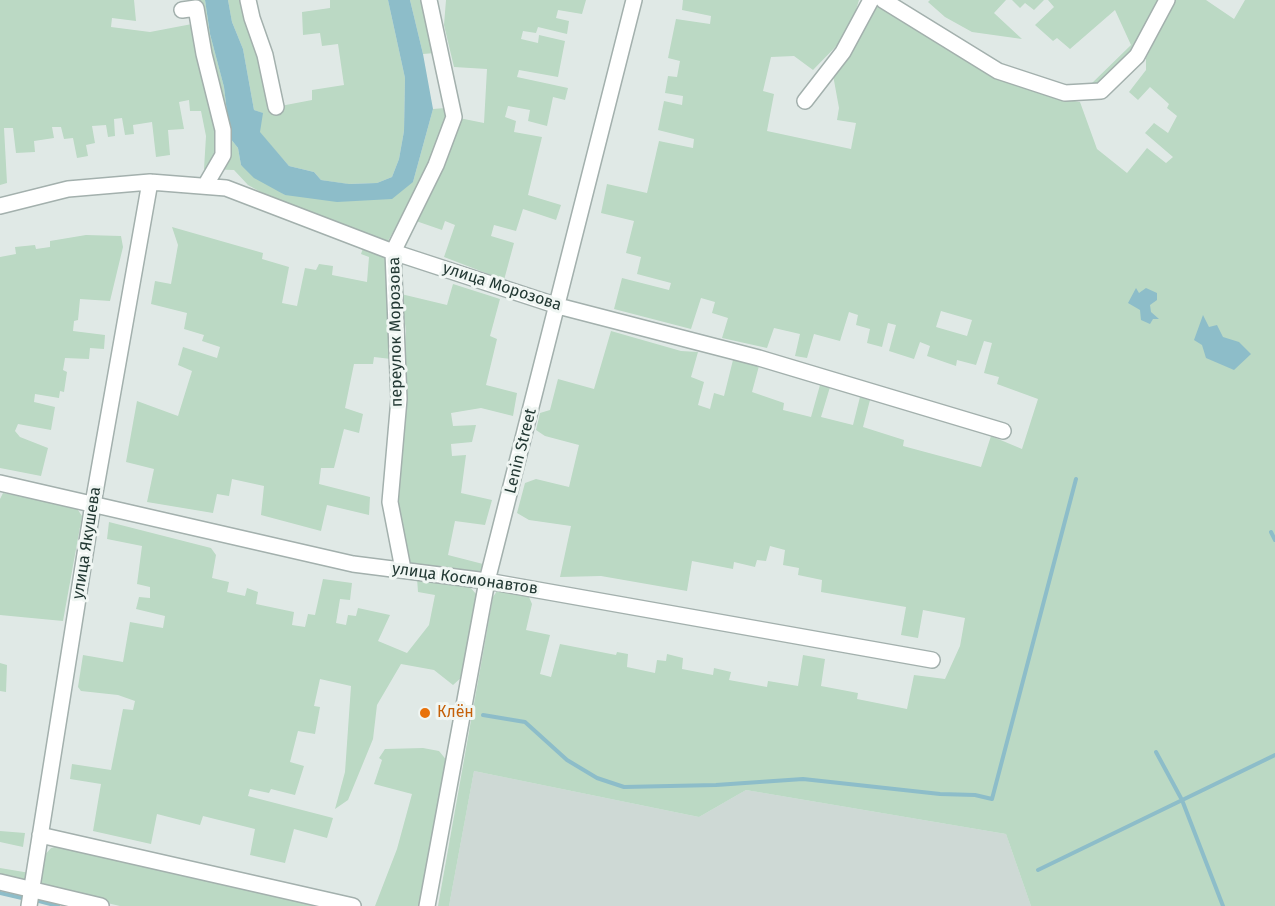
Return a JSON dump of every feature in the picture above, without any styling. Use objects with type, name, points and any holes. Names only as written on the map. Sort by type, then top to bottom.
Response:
[{"type":"street","points":[[248,0],[265,55],[276,107]]},
{"type":"street","name":"переулок Морозова","points":[[403,569],[390,502],[399,399],[393,252],[436,165],[454,117],[429,0]]},
{"type":"street","name":"Lenin Street","points":[[427,906],[488,581],[634,0]]},
{"type":"street","points":[[805,101],[843,52],[871,0]]},
{"type":"street","points":[[883,0],[998,71],[1065,93],[1101,91],[1137,56],[1167,0]]},
{"type":"street","points":[[182,10],[196,8],[204,54],[223,130],[223,155],[206,186]]},
{"type":"street","name":"улица Морозова","points":[[0,206],[68,189],[150,182],[226,188],[393,252],[558,306],[759,357],[1003,431]]},
{"type":"street","name":"улица Якушева","points":[[29,906],[93,504],[150,182]]},
{"type":"street","name":"улица Космонавтов","points":[[0,483],[353,564],[488,581],[933,660]]},
{"type":"street","points":[[40,835],[353,906]]},
{"type":"street","points":[[0,882],[101,906]]},
{"type":"shaded area","points":[[474,771],[699,817],[746,790],[1006,834],[1031,906],[449,906]]},
{"type":"green space","points":[[0,0],[134,0],[136,21],[112,18],[111,27],[150,32],[192,24],[189,0],[205,0],[210,34],[224,87],[230,138],[238,148],[241,165],[285,195],[413,182],[433,109],[445,108],[447,119],[424,176],[388,241],[277,201],[248,185],[234,170],[204,169],[206,136],[201,111],[190,111],[189,100],[179,102],[184,129],[168,130],[170,155],[156,157],[152,122],[133,125],[134,134],[125,135],[122,118],[114,119],[115,136],[108,137],[106,125],[92,126],[95,143],[86,145],[88,156],[77,158],[73,138],[64,139],[61,127],[52,127],[54,138],[34,141],[35,152],[16,153],[13,128],[4,128],[7,183],[0,185]]},
{"type":"green space","points":[[228,0],[243,0],[260,56],[270,108],[312,100],[312,90],[344,85],[338,44],[322,46],[320,33],[303,35],[302,12],[330,8],[330,0],[388,0],[405,78],[404,131],[399,159],[392,177],[377,183],[348,184],[321,180],[314,172],[289,166],[259,132],[262,113],[254,110],[243,49],[232,22]]},
{"type":"green space","points":[[410,0],[424,0],[435,53],[423,54]]},
{"type":"green space","points":[[446,0],[586,0],[582,14],[558,10],[556,18],[569,21],[567,34],[538,27],[536,33],[523,31],[521,39],[538,43],[539,35],[565,41],[558,77],[519,70],[517,77],[568,88],[565,100],[553,97],[547,126],[528,121],[530,110],[508,106],[505,117],[516,121],[514,132],[542,137],[528,195],[561,205],[556,220],[523,209],[516,231],[494,225],[491,236],[514,243],[504,280],[444,257],[455,225],[445,221],[442,230],[416,221],[446,163],[459,118],[484,123],[487,69],[454,67],[444,25]]},
{"type":"green space","points":[[683,0],[859,0],[849,33],[813,70],[794,56],[771,57],[763,91],[774,94],[767,131],[851,149],[856,123],[837,120],[839,108],[833,75],[875,3],[996,76],[1054,97],[1080,102],[1097,149],[1127,173],[1147,148],[1166,163],[1173,157],[1145,133],[1154,123],[1168,133],[1177,116],[1167,108],[1169,104],[1150,87],[1138,100],[1129,92],[1146,70],[1146,58],[1176,0],[1206,0],[1234,19],[1245,0],[1275,0],[1275,906],[1031,906],[1006,834],[746,790],[699,817],[474,771],[449,906],[438,906],[493,597],[497,591],[510,591],[529,597],[532,604],[526,630],[550,635],[540,674],[551,677],[560,644],[616,655],[617,652],[628,654],[627,667],[655,673],[657,660],[666,661],[667,654],[683,658],[682,669],[713,675],[714,668],[731,672],[729,680],[767,687],[768,681],[798,686],[803,655],[825,659],[821,686],[858,693],[857,699],[907,709],[914,675],[945,679],[960,646],[965,618],[923,610],[918,638],[901,635],[906,607],[821,592],[822,580],[798,575],[799,568],[783,565],[785,550],[770,546],[766,561],[757,560],[755,567],[734,562],[733,569],[692,561],[687,591],[601,576],[560,577],[571,526],[529,520],[517,513],[525,483],[536,479],[569,487],[579,445],[545,436],[536,430],[540,413],[550,410],[558,379],[594,389],[611,331],[681,351],[698,352],[691,377],[704,382],[698,405],[710,409],[714,393],[724,396],[733,360],[759,366],[752,392],[784,403],[783,410],[811,417],[820,385],[830,387],[821,417],[853,425],[860,397],[870,400],[863,427],[904,440],[903,446],[981,467],[991,436],[1022,449],[1038,399],[997,384],[999,377],[984,373],[992,343],[984,341],[976,365],[957,360],[956,366],[927,356],[930,346],[920,342],[914,359],[889,351],[896,325],[888,323],[882,347],[867,343],[870,329],[856,325],[858,315],[849,312],[840,341],[814,334],[807,358],[795,356],[800,334],[774,328],[767,348],[722,338],[728,318],[712,313],[715,302],[701,298],[691,329],[614,309],[622,278],[669,290],[671,283],[637,274],[641,257],[626,253],[634,221],[601,213],[607,184],[647,193],[659,141],[693,148],[694,139],[658,130],[664,101],[682,105],[683,96],[665,93],[668,76],[677,77],[680,61],[668,58],[676,19],[710,24],[711,16],[682,10]],"holes":[[[941,311],[972,320],[967,336],[936,327]]]},
{"type":"green space","points":[[930,0],[1006,0],[994,13],[1022,39],[972,32],[945,17],[928,2]]},
{"type":"green space","points":[[1012,0],[1044,0],[1034,10],[1025,3],[1020,8]]},
{"type":"green space","points":[[1048,0],[1162,0],[1136,47],[1101,82],[1090,85],[1131,45],[1115,10],[1070,49],[1057,38],[1053,41],[1035,25],[1054,7]]},
{"type":"green space","points":[[172,227],[263,253],[262,259],[289,267],[282,303],[297,306],[305,268],[316,270],[319,264],[333,266],[332,275],[367,282],[369,257],[361,254],[364,245],[388,254],[391,359],[374,357],[373,364],[354,364],[345,408],[363,414],[359,433],[344,429],[334,468],[321,468],[319,484],[370,497],[369,515],[327,505],[321,531],[261,515],[264,486],[232,479],[229,496],[217,494],[213,513],[147,502],[154,469],[126,462],[137,401],[178,416],[192,371],[178,365],[183,347],[217,358],[220,347],[202,341],[204,335],[184,329],[187,313],[151,304],[155,281],[171,284],[178,245]]},
{"type":"green space","points":[[86,235],[121,236],[123,247],[110,301],[80,299],[78,320],[74,321],[73,331],[105,335],[104,349],[90,348],[89,359],[65,358],[63,370],[67,372],[64,392],[60,391],[59,398],[35,394],[34,402],[55,407],[51,430],[18,424],[15,431],[20,437],[48,448],[41,476],[0,468],[0,257],[16,254],[15,247],[35,245],[36,249],[50,247],[50,241]]},
{"type":"green space","points":[[453,284],[500,299],[490,336],[497,339],[486,385],[517,393],[513,416],[481,408],[451,413],[453,426],[476,425],[472,442],[451,444],[452,456],[466,455],[461,493],[492,500],[485,525],[455,521],[448,555],[483,564],[482,575],[412,565],[402,546],[395,500],[406,331],[401,294],[447,305]]},
{"type":"green space","points":[[3,493],[76,507],[82,516],[63,621],[0,615],[0,499]]},
{"type":"green space","points":[[109,522],[211,548],[216,555],[212,578],[229,582],[227,592],[245,596],[247,588],[258,592],[256,604],[294,612],[292,625],[305,627],[308,614],[315,615],[323,579],[352,583],[350,600],[340,599],[336,623],[346,625],[348,615],[356,616],[358,608],[390,615],[378,641],[407,653],[429,625],[435,595],[418,592],[417,578],[470,587],[476,594],[476,607],[463,676],[453,685],[434,670],[401,664],[377,705],[373,739],[348,800],[335,809],[345,772],[351,686],[320,679],[314,706],[320,707],[315,734],[298,731],[290,762],[304,766],[295,795],[271,789],[269,793],[250,789],[248,796],[333,818],[327,838],[294,829],[285,863],[250,855],[255,829],[203,816],[200,825],[157,814],[151,844],[93,831],[101,784],[70,779],[72,764],[111,770],[123,709],[133,710],[135,701],[118,695],[81,691],[78,687],[83,655],[123,662],[130,622],[163,628],[165,616],[136,609],[139,597],[150,598],[150,587],[137,584],[142,546],[107,539]]},
{"type":"green space","points":[[0,663],[7,665],[6,692],[0,691]]},
{"type":"green space","points":[[423,748],[439,751],[448,762],[421,906],[375,906],[397,849],[412,794],[374,784],[382,760],[379,758],[385,749]]},
{"type":"green space","points":[[0,831],[25,833],[23,847],[0,842]]},
{"type":"green space","points":[[63,845],[329,906],[120,906],[43,888],[38,879],[43,857],[51,848]]},
{"type":"green space","points":[[0,868],[30,873],[27,884],[0,877]]},
{"type":"water","points":[[205,0],[228,0],[232,22],[243,49],[254,110],[263,113],[260,132],[289,166],[314,172],[321,180],[349,184],[377,183],[392,177],[399,159],[404,131],[405,78],[388,0],[410,0],[433,109],[413,182],[392,199],[337,202],[285,195],[254,178],[241,165],[238,148],[230,138],[224,87],[210,34]]},
{"type":"water","points":[[1136,288],[1139,293],[1146,288],[1157,293],[1157,300],[1150,305],[1151,312],[1159,319],[1153,319],[1150,324],[1141,320],[1140,310],[1128,303]]},
{"type":"water","points":[[1203,315],[1209,327],[1217,325],[1223,337],[1239,342],[1251,354],[1234,370],[1206,358],[1202,345],[1194,340]]},
{"type":"waterway","points":[[483,715],[525,722],[567,760],[597,778],[624,787],[716,785],[803,779],[940,794],[975,795],[992,799],[1076,479]]},
{"type":"waterway","points":[[1271,532],[1275,540]]},
{"type":"waterway","points":[[1156,752],[1182,800],[1223,906]]},
{"type":"waterway","points":[[1038,870],[1275,755]]},
{"type":"waterway","points":[[0,893],[22,898]]},
{"type":"waterway","points":[[39,901],[58,906]]},
{"type":"place","name":"Клён","points":[[425,713]]}]
